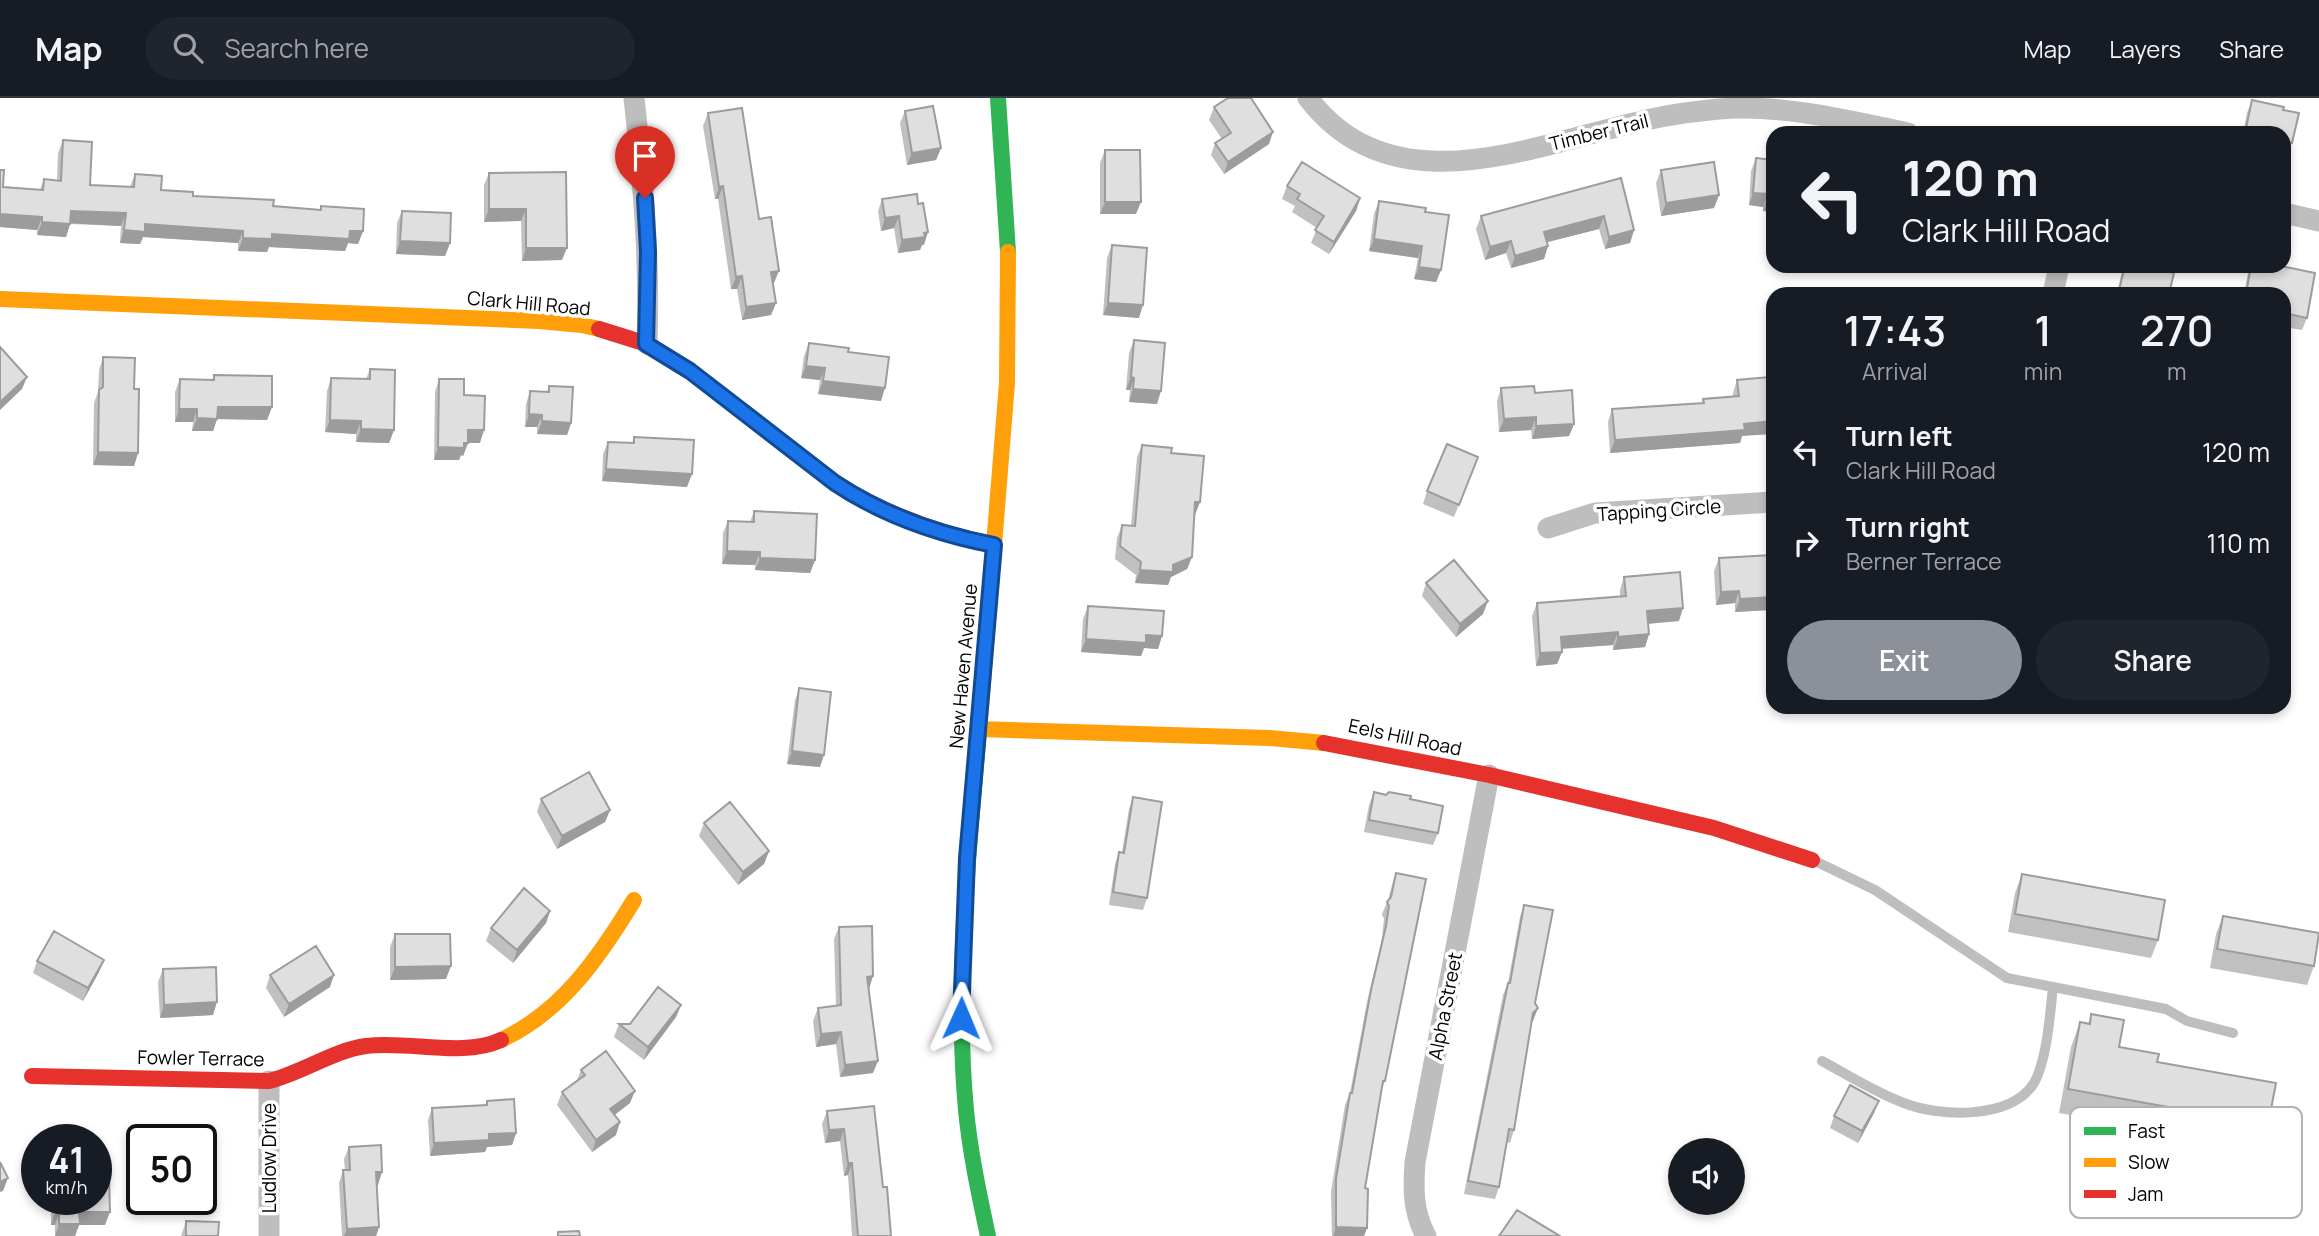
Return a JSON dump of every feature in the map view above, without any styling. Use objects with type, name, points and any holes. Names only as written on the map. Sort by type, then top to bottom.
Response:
[{"type":"street","points":[[634,98],[648,252],[646,344]]},
{"type":"street","name":"New Haven Avenue","points":[[988,1236],[976,1184],[968,1128],[961,1018],[967,858],[1007,383],[1010,310],[1009,230],[998,98]]},
{"type":"street","name":"Timber Trail","points":[[1308,98],[1332,124],[1370,147],[1390,155],[1436,161],[1475,160],[1514,153],[1661,117],[1758,103],[1875,126]]},
{"type":"street","points":[[2291,215],[2319,221]]},
{"type":"street","name":"Clark Hill Road","points":[[0,299],[539,321],[618,334],[646,344],[690,371],[860,500],[949,536],[994,545]]},
{"type":"street","name":"Tapping Circle","points":[[1548,528],[1595,513],[1766,502]]},
{"type":"street","name":"Eels Hill Road","points":[[979,729],[1269,738],[1336,744],[1489,775],[1714,828],[1812,860]]},
{"type":"street","name":"Alpha Street","points":[[1426,1236],[1414,1201],[1415,1163],[1489,775]]},
{"type":"street","name":"Fowler Terrace","points":[[32,1076],[268,1081],[301,1072],[361,1046],[393,1043],[469,1047],[504,1041],[530,1025],[566,993],[615,933],[634,900]]},
{"type":"street","name":"Ludlow Drive","points":[[268,1081],[269,1236]]},
{"type":"lane","points":[[1812,860],[1874,890],[2007,978],[2166,1009],[2187,1021],[2233,1032]]},
{"type":"lane","points":[[1822,1061],[1905,1104],[1960,1114],[1990,1111],[2018,1100],[2034,1082],[2045,1048],[2053,988]]},
{"type":"building","points":[[1228,98],[1251,98],[1273,132],[1228,162],[1215,143],[1231,133],[1214,107]]},
{"type":"building","points":[[2252,100],[2299,113],[2292,143],[2291,126],[2246,126]]},
{"type":"building","points":[[933,106],[941,148],[912,153],[905,111]]},
{"type":"building","points":[[742,108],[759,219],[771,217],[779,271],[771,272],[776,303],[746,307],[742,276],[736,277],[723,186],[719,187],[708,113]]},
{"type":"building","points":[[63,140],[92,142],[90,185],[134,187],[135,174],[162,176],[161,190],[193,192],[193,196],[274,200],[273,206],[321,210],[321,206],[364,209],[363,231],[350,231],[349,239],[272,234],[272,239],[243,238],[243,231],[145,224],[145,232],[124,230],[126,213],[71,211],[70,224],[42,222],[42,217],[0,214],[0,170],[4,170],[3,187],[43,190],[44,179],[61,181]]},
{"type":"building","points":[[1105,150],[1140,150],[1141,202],[1105,202]]},
{"type":"building","points":[[1756,158],[1766,159],[1766,194],[1753,193]]},
{"type":"building","points":[[1302,162],[1360,198],[1334,242],[1315,230],[1324,216],[1297,199],[1300,194],[1287,186]]},
{"type":"building","points":[[1714,162],[1719,195],[1666,203],[1661,170]]},
{"type":"building","points":[[566,172],[567,248],[526,248],[526,209],[489,209],[489,173]]},
{"type":"building","points":[[1621,178],[1634,230],[1609,237],[1604,216],[1544,232],[1548,246],[1515,256],[1511,241],[1490,247],[1481,216]]},
{"type":"building","points":[[917,194],[918,204],[923,203],[928,232],[924,233],[925,237],[902,240],[899,216],[885,218],[882,199]]},
{"type":"building","points":[[1379,201],[1426,208],[1425,212],[1449,215],[1441,270],[1419,267],[1422,246],[1374,239]]},
{"type":"building","points":[[402,211],[451,213],[450,243],[400,241]]},
{"type":"building","points":[[1112,245],[1147,248],[1143,305],[1108,303]]},
{"type":"building","points":[[2291,268],[2315,273],[2307,318],[2291,315],[2291,287],[2247,287],[2250,273],[2291,273]]},
{"type":"building","points":[[2123,273],[2174,273],[2171,287],[2120,287]]},
{"type":"building","points":[[1134,340],[1165,343],[1161,391],[1133,389],[1134,378],[1131,377]]},
{"type":"building","points":[[809,343],[849,348],[848,352],[889,357],[885,388],[823,381],[825,368],[806,366]]},
{"type":"building","points":[[0,347],[27,377],[0,402]]},
{"type":"building","points":[[103,357],[135,358],[134,389],[139,389],[138,453],[98,452],[99,390],[103,387]]},
{"type":"building","points":[[370,369],[395,370],[394,430],[361,429],[361,421],[330,420],[331,378],[370,379]]},
{"type":"building","points":[[214,375],[272,376],[272,407],[218,407],[217,419],[197,418],[197,409],[179,409],[180,379],[214,380]]},
{"type":"building","points":[[1766,377],[1766,422],[1744,424],[1745,430],[1615,440],[1612,409],[1704,403],[1703,399],[1739,396],[1737,380]]},
{"type":"building","points":[[439,379],[464,379],[464,395],[485,396],[484,430],[468,430],[468,443],[464,443],[464,448],[438,447]]},
{"type":"building","points":[[549,386],[573,387],[571,423],[542,421],[542,415],[529,414],[530,391],[549,392]]},
{"type":"building","points":[[1534,386],[1535,393],[1572,390],[1574,424],[1536,426],[1536,417],[1504,419],[1501,388]]},
{"type":"building","points":[[634,437],[694,440],[692,474],[606,469],[608,442],[634,443]]},
{"type":"building","points":[[1447,444],[1478,457],[1459,505],[1427,491]]},
{"type":"building","points":[[1142,445],[1172,448],[1171,453],[1204,456],[1200,502],[1195,502],[1192,557],[1173,565],[1173,572],[1140,570],[1141,562],[1120,546],[1122,525],[1135,526]]},
{"type":"building","points":[[754,511],[817,514],[815,560],[760,558],[760,552],[727,551],[728,521],[754,522]]},
{"type":"building","points":[[1766,555],[1766,597],[1740,599],[1739,591],[1721,592],[1719,558]]},
{"type":"building","points":[[1454,560],[1488,601],[1460,624],[1426,583]]},
{"type":"building","points":[[1680,572],[1683,608],[1647,611],[1649,634],[1618,637],[1618,632],[1561,637],[1562,652],[1540,653],[1537,603],[1626,596],[1624,577]]},
{"type":"building","points":[[1088,606],[1164,611],[1162,636],[1146,635],[1146,643],[1086,639]]},
{"type":"building","points":[[799,688],[831,692],[824,755],[792,751]]},
{"type":"building","points":[[589,772],[610,810],[562,836],[541,799]]},
{"type":"building","points":[[1374,792],[1411,796],[1410,799],[1443,806],[1438,833],[1369,820]]},
{"type":"building","points":[[1133,797],[1162,802],[1147,898],[1113,892],[1119,852],[1124,853]]},
{"type":"building","points":[[730,802],[769,851],[743,872],[704,823]]},
{"type":"building","points":[[1396,873],[1426,879],[1383,1081],[1365,1188],[1368,1189],[1367,1228],[1336,1227],[1336,1179],[1350,1093],[1386,926],[1389,906],[1387,902],[1391,897]]},
{"type":"building","points":[[2022,874],[2165,900],[2158,940],[2015,914]]},
{"type":"building","points":[[524,888],[550,911],[517,950],[491,928]]},
{"type":"building","points":[[1524,905],[1553,910],[1535,1003],[1538,1008],[1533,1013],[1514,1130],[1509,1129],[1499,1187],[1468,1181]]},
{"type":"building","points":[[2223,916],[2319,933],[2314,966],[2217,949]]},
{"type":"building","points":[[872,926],[873,976],[867,977],[878,1061],[845,1065],[841,1032],[821,1034],[818,1008],[841,1005],[839,927]]},
{"type":"building","points":[[54,931],[104,960],[88,988],[37,961]]},
{"type":"building","points":[[395,934],[450,934],[451,966],[395,967]]},
{"type":"building","points":[[316,946],[334,975],[289,1004],[270,975]]},
{"type":"building","points":[[216,967],[217,1002],[164,1005],[163,969]]},
{"type":"building","points":[[658,987],[681,1005],[648,1047],[619,1024],[630,1024]]},
{"type":"building","points":[[2091,1014],[2124,1020],[2119,1047],[2159,1054],[2157,1062],[2276,1083],[2271,1107],[2168,1107],[2068,1089],[2080,1022],[2090,1024]]},
{"type":"building","points":[[606,1051],[635,1091],[610,1109],[620,1122],[596,1140],[562,1092],[585,1075],[581,1070]]},
{"type":"building","points":[[1850,1085],[1879,1101],[1862,1131],[1834,1116]]},
{"type":"building","points":[[514,1099],[516,1133],[489,1134],[489,1140],[434,1143],[432,1108],[487,1105],[487,1101]]},
{"type":"building","points":[[874,1106],[883,1187],[887,1187],[891,1236],[858,1236],[852,1163],[848,1163],[844,1129],[829,1130],[827,1111]]},
{"type":"building","points":[[381,1145],[382,1172],[376,1172],[379,1227],[347,1229],[343,1170],[350,1170],[349,1147]]},
{"type":"building","points":[[0,1162],[8,1178],[0,1182]]},
{"type":"building","points":[[1517,1210],[1560,1236],[1499,1236]]},
{"type":"building","points":[[59,1215],[79,1215],[80,1224],[59,1224]]},
{"type":"building","points":[[186,1221],[219,1222],[218,1236],[186,1236]]},
{"type":"building","points":[[579,1231],[580,1236],[558,1236],[558,1232]]},
{"type":"traffic: fast","points":[[998,98],[1008,252]]},
{"type":"traffic: fast","points":[[980,720],[964,914],[962,1012],[968,1126],[988,1236]]},
{"type":"traffic: slow","points":[[980,720],[1007,383],[1008,252]]},
{"type":"traffic: slow","points":[[0,299],[539,321],[599,329]]},
{"type":"traffic: slow","points":[[979,729],[1269,738],[1324,743]]},
{"type":"traffic: slow","points":[[501,1040],[523,1028],[561,998],[593,962],[634,900]]},
{"type":"traffic: jam","points":[[599,329],[647,344],[690,371],[835,483],[854,494],[912,521],[952,535],[994,545]]},
{"type":"traffic: jam","points":[[1324,743],[1489,775],[1714,828],[1812,860]]},
{"type":"traffic: jam","points":[[32,1076],[269,1081],[354,1048],[382,1045],[469,1048],[501,1040]]},
{"type":"route","points":[[645,198],[648,252],[646,344],[690,371],[860,500],[949,536],[994,545],[967,858],[961,1018]]}]
